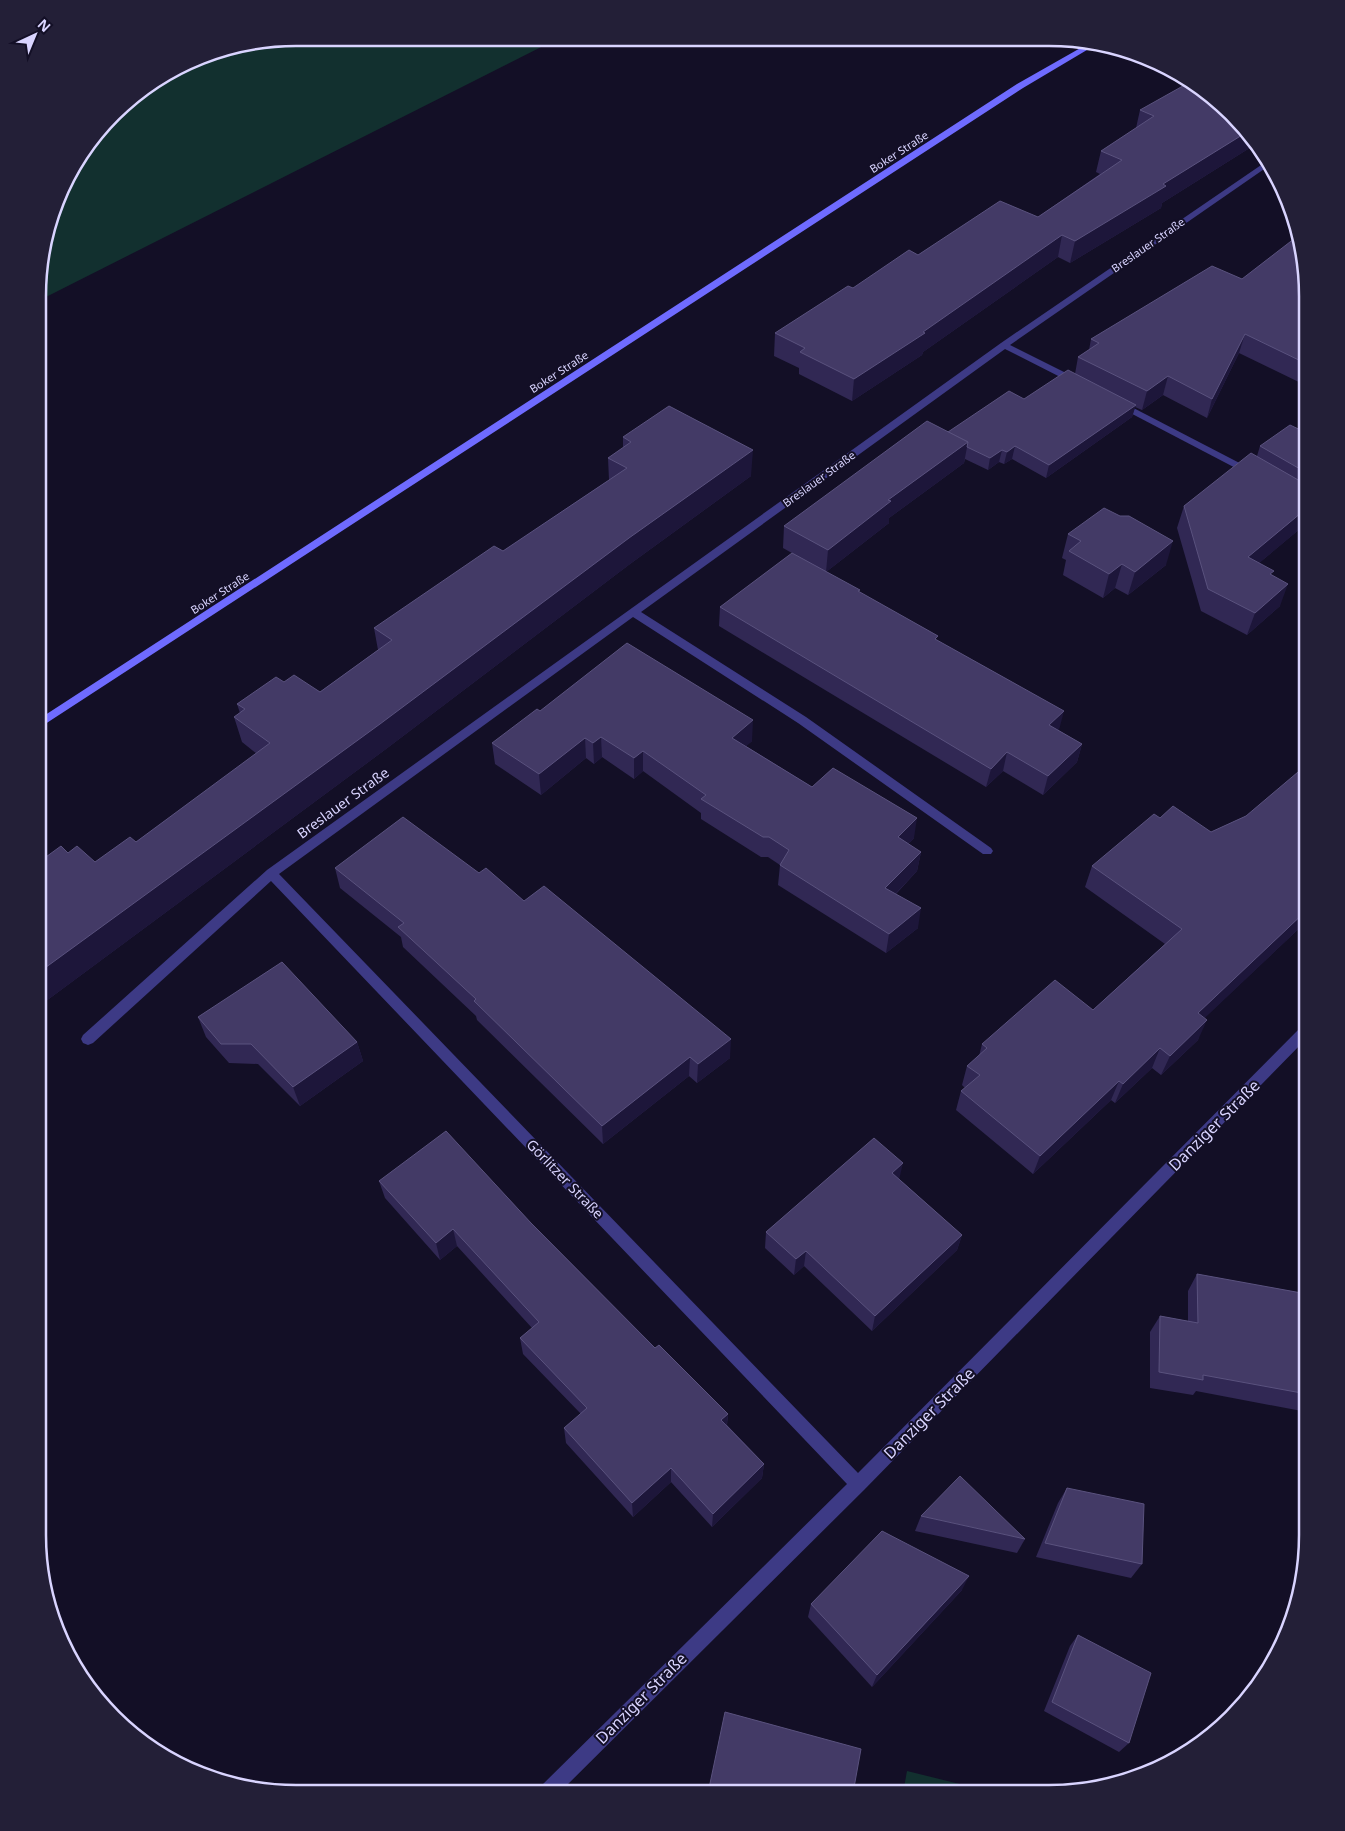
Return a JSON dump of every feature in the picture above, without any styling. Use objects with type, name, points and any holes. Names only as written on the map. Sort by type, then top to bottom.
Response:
[{"type":"main road","name":"Boker Straße","points":[[46,719],[1020,86],[1084,49]]},
{"type":"street","name":"Breslauer Straße","points":[[88,1039],[271,873],[1004,345],[1262,167]]},
{"type":"street","points":[[1004,345],[1082,385]]},
{"type":"street","points":[[1109,398],[1259,477]]},
{"type":"street","points":[[633,612],[802,720],[987,851]]},
{"type":"street","name":"Görlitzer Straße","points":[[271,873],[858,1484]]},
{"type":"street","name":"Danziger Straße","points":[[554,1785],[858,1484],[1299,1038]]},
{"type":"green space","points":[[297,46],[543,46],[46,297],[48,264],[55,232],[65,201],[88,158],[108,132],[132,108],[158,88],[186,72],[232,55],[264,48]]},
{"type":"green space","points":[[907,1771],[964,1785],[904,1785]]},
{"type":"building","points":[[1183,86],[1213,108],[1240,136],[1163,184],[1166,186],[1075,241],[1062,235],[923,332],[925,333],[854,379],[800,352],[805,348],[775,333],[848,286],[853,288],[909,250],[918,255],[1000,201],[1038,217],[1122,160],[1101,151],[1154,116],[1140,110]]},
{"type":"building","points":[[1292,240],[1297,264],[1299,297],[1299,360],[1245,334],[1212,399],[1168,376],[1147,391],[1078,357],[1099,343],[1091,339],[1212,266],[1242,279]]},
{"type":"building","points":[[1068,370],[1136,405],[1049,465],[1015,446],[1007,452],[1002,450],[990,458],[967,447],[968,442],[948,432],[1009,391],[1024,399]]},
{"type":"building","points":[[669,406],[753,450],[629,538],[380,724],[46,967],[46,857],[61,846],[68,853],[77,846],[95,862],[130,837],[136,842],[270,743],[234,717],[245,709],[237,704],[276,677],[284,682],[294,675],[320,692],[392,640],[374,628],[494,546],[503,551],[627,468],[608,458],[631,442],[623,437]]},
{"type":"building","points":[[927,421],[968,442],[888,500],[891,501],[828,550],[784,526]]},
{"type":"building","points":[[1290,425],[1299,429],[1299,468],[1260,446]]},
{"type":"building","points":[[1251,453],[1299,480],[1299,515],[1248,557],[1274,571],[1270,574],[1288,584],[1255,613],[1208,589],[1184,506]]},
{"type":"building","points":[[1104,508],[1120,516],[1129,516],[1173,541],[1135,572],[1122,564],[1109,574],[1069,551],[1081,541],[1068,534]]},
{"type":"building","points":[[792,553],[938,636],[935,639],[1064,711],[1049,725],[1082,744],[1048,776],[1007,752],[991,769],[720,607]]},
{"type":"building","points":[[627,643],[753,720],[732,738],[812,787],[833,768],[917,818],[898,837],[921,852],[885,888],[921,908],[889,934],[780,865],[789,850],[769,837],[763,837],[701,799],[706,795],[643,751],[634,758],[601,737],[593,743],[585,738],[539,774],[492,743],[537,709],[540,711]]},
{"type":"building","points":[[1299,773],[1299,918],[1198,1013],[1207,1020],[1170,1056],[1160,1048],[1123,1084],[1119,1081],[1040,1156],[961,1091],[980,1075],[967,1066],[987,1048],[982,1044],[1055,980],[1093,1010],[1182,929],[1092,866],[1154,814],[1160,818],[1173,806],[1211,832],[1246,816]]},
{"type":"building","points":[[403,817],[479,873],[486,868],[524,901],[544,886],[731,1039],[698,1064],[690,1057],[602,1126],[474,1001],[476,999],[398,927],[404,923],[335,868]]},
{"type":"building","points":[[282,962],[357,1042],[293,1087],[251,1044],[221,1044],[198,1017]]},
{"type":"building","points":[[446,1131],[531,1223],[655,1348],[659,1345],[728,1414],[721,1420],[764,1464],[713,1514],[671,1468],[632,1503],[564,1428],[587,1408],[520,1338],[539,1322],[453,1229],[436,1243],[379,1181]]},
{"type":"building","points":[[874,1138],[903,1163],[892,1173],[962,1235],[875,1316],[806,1251],[796,1259],[766,1232]]},
{"type":"building","points":[[1197,1274],[1299,1293],[1299,1393],[1203,1375],[1203,1380],[1159,1372],[1160,1316],[1198,1323]]},
{"type":"building","points":[[960,1476],[1025,1539],[921,1516]]},
{"type":"building","points":[[1067,1488],[1144,1504],[1142,1564],[1045,1543]]},
{"type":"building","points":[[882,1531],[969,1576],[877,1675],[811,1604]]},
{"type":"building","points":[[1078,1635],[1151,1673],[1129,1743],[1052,1702]]},
{"type":"building","points":[[725,1712],[861,1749],[854,1785],[710,1785]]}]
